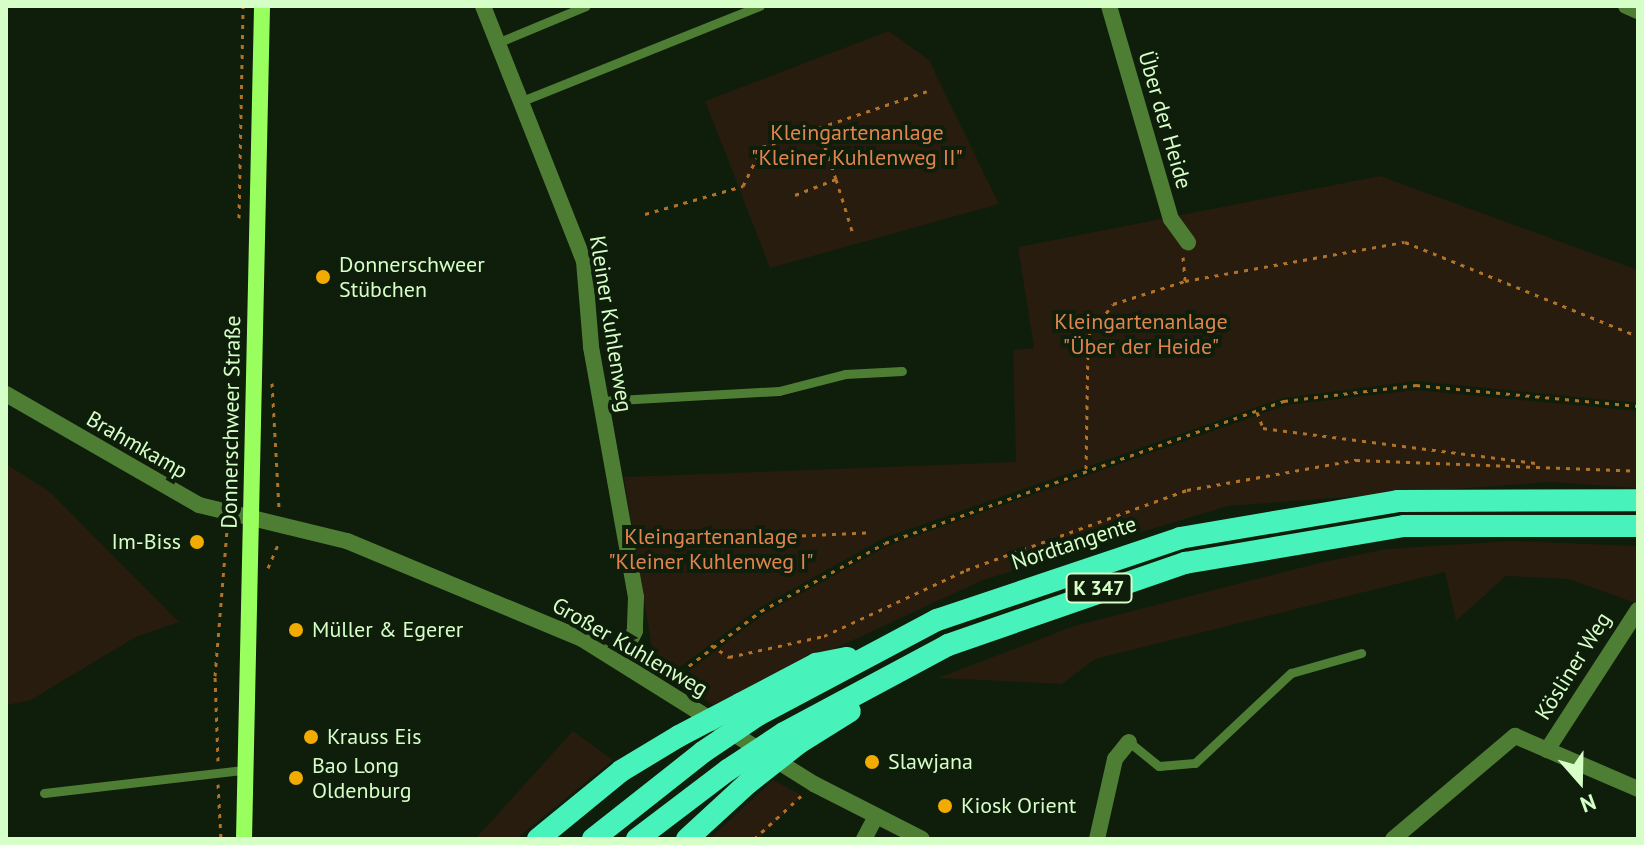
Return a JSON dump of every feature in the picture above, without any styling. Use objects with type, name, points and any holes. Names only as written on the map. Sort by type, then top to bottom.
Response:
[{"type":"highway","name":"Nordtangente","points":[[749,710],[816,664],[864,655],[1019,587],[1257,520],[1438,499],[1638,500]]},
{"type":"highway","name":"K 347","points":[[637,839],[728,770],[858,706],[877,680],[1096,589],[1263,546],[1404,526],[1638,526]]},
{"type":"highway","name":"K 347","points":[[538,839],[621,771],[679,736],[749,710]]},
{"type":"highway","name":"K 347","points":[[593,839],[703,752],[749,710]]},
{"type":"highway","name":"K 347","points":[[687,839],[791,738]]},
{"type":"main road","name":"Donnerschweer Straße","points":[[244,839],[262,6]]},
{"type":"street","name":"Kleiner Kuhlenweg","points":[[483,6],[577,235],[600,401],[626,543],[635,631],[620,661]]},
{"type":"street","name":"Über der Heide","points":[[1109,6],[1171,219],[1188,242]]},
{"type":"street","points":[[1626,6],[1638,11]]},
{"type":"street","name":"Brahmkamp","points":[[6,394],[172,492],[228,512],[253,516]]},
{"type":"street","name":"Großer Kuhlenweg","points":[[253,516],[426,569],[620,661],[814,784],[922,839]]},
{"type":"street","name":"Kösliner Weg","points":[[1547,750],[1638,610]]},
{"type":"street","points":[[1393,839],[1515,736],[1638,789]]},
{"type":"street","points":[[1097,839],[1115,759],[1129,742]]},
{"type":"street","points":[[864,839],[876,816]]},
{"type":"lane","points":[[497,43],[586,6]]},
{"type":"lane","points":[[522,101],[760,6]]},
{"type":"lane","points":[[600,401],[779,391],[845,374],[902,371]]},
{"type":"lane","points":[[1129,742],[1159,766],[1195,763],[1291,673],[1361,653]]},
{"type":"lane","points":[[44,793],[244,770]]},
{"type":"path","points":[[239,234],[243,6]]},
{"type":"path","points":[[645,214],[743,186],[762,147],[927,91]]},
{"type":"path","points":[[819,130],[853,234]]},
{"type":"path","points":[[795,195],[836,179]]},
{"type":"path","points":[[1185,281],[1188,242]]},
{"type":"path","points":[[1086,470],[1088,337],[1113,304],[1185,281],[1405,242],[1638,336]]},
{"type":"path","points":[[662,689],[710,644],[885,543],[1256,411],[1416,385],[1638,406]]},
{"type":"path","points":[[1256,411],[1263,428],[1556,466]]},
{"type":"path","points":[[221,839],[215,676],[236,437]]},
{"type":"path","points":[[626,543],[872,532]]},
{"type":"path","points":[[710,644],[729,657],[824,636]]},
{"type":"path","points":[[754,839],[814,784]]},
{"type":"green space","name":"Kleingartenanlage \"Kleiner Kuhlenweg II\"","points":[[889,31],[929,60],[999,204],[770,268],[705,101]]},
{"type":"green space","name":"Kleingartenanlage \"Über der Heide\"","points":[[1380,176],[1638,270],[1638,403],[1416,381],[1283,398],[884,538],[759,608],[668,676],[655,667],[624,477],[1016,462],[1013,350],[1034,348],[1018,247]]},
{"type":"green space","points":[[1416,390],[1638,411],[1638,488],[1549,482],[1228,506],[983,580],[713,705],[676,681],[764,614],[887,546],[1286,405]]},
{"type":"green space","points":[[6,464],[50,492],[179,622],[136,637],[29,701],[6,705]]},
{"type":"green space","points":[[1510,541],[1638,546],[1638,604],[1569,579],[1506,576],[1456,621],[1445,572],[1095,659],[1062,684],[938,678],[1074,626],[1319,563],[1386,549]]},
{"type":"green space","points":[[573,731],[613,760],[516,839],[475,839]]},
{"type":"green space","points":[[773,780],[803,796],[758,839],[709,839]]},
{"type":"place","name":"Donnerschweer Stübchen","points":[[323,277]]},
{"type":"place","name":"Im-Biss","points":[[197,542]]},
{"type":"place","name":"Müller & Egerer","points":[[296,630]]},
{"type":"place","name":"Krauss Eis","points":[[311,737]]},
{"type":"place","name":"Slawjana","points":[[872,762]]},
{"type":"place","name":"Bao Long Oldenburg","points":[[296,778]]},
{"type":"place","name":"Kiosk Orient","points":[[945,806]]},
{"type":"park label","name":"Kleingartenanlage \"Kleiner Kuhlenweg I\"","points":[[711,548]]}]
